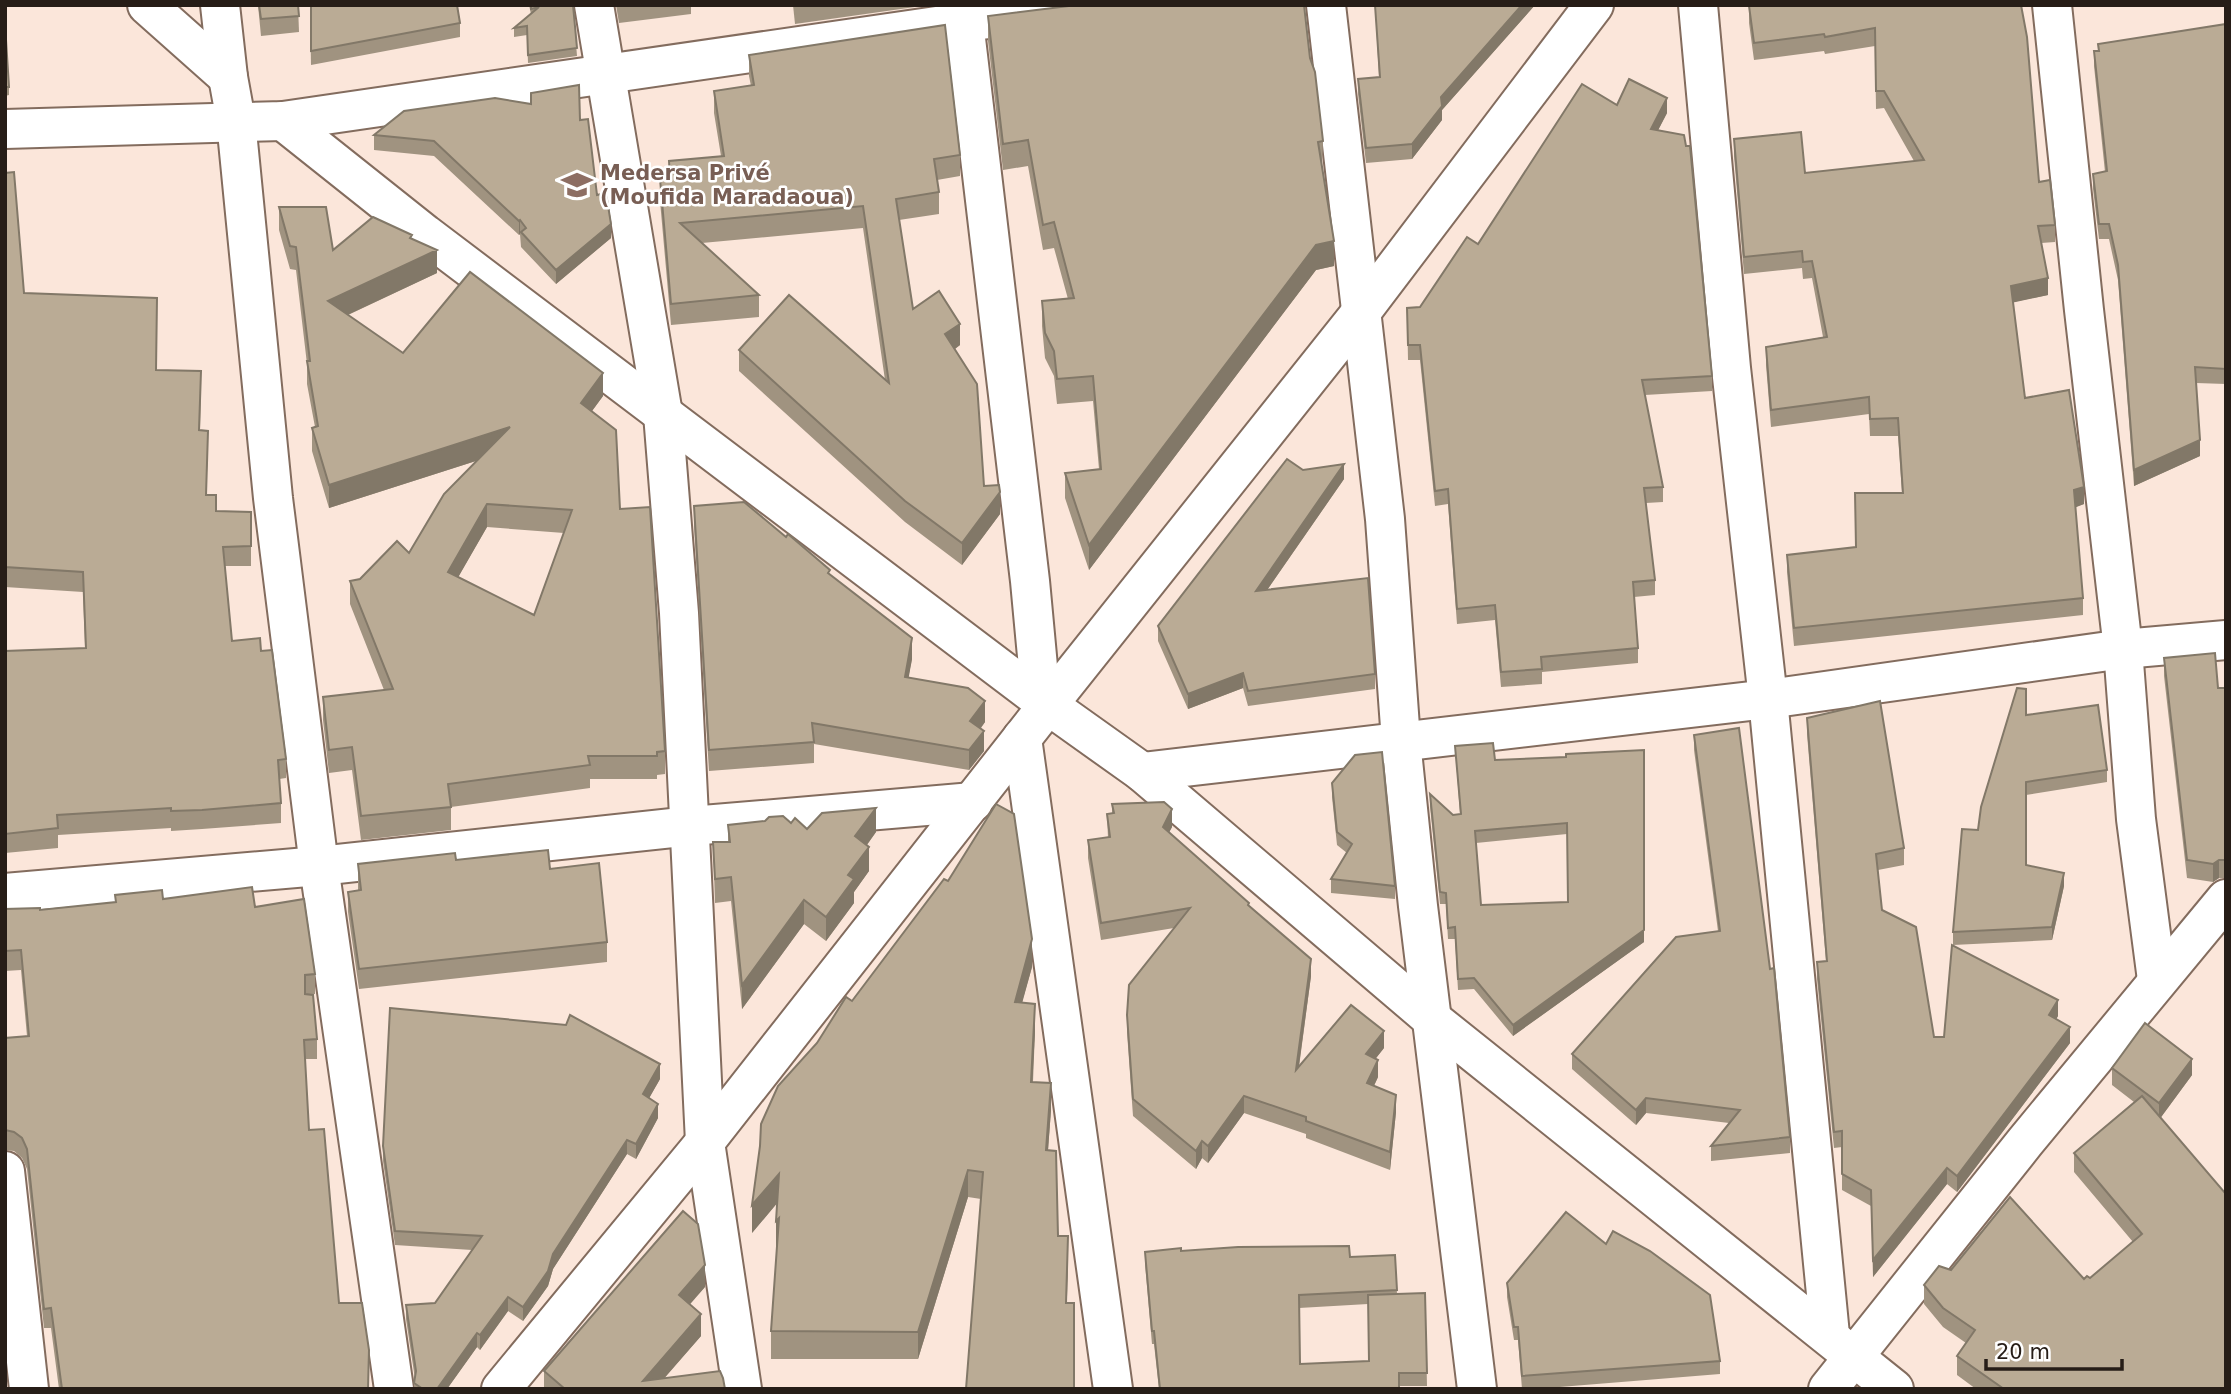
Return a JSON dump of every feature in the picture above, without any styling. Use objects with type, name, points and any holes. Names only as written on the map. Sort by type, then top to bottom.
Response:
[{"type":"street","points":[[147,5],[228,77]]},
{"type":"street","points":[[220,5],[236,121],[273,498],[319,866],[394,1389]]},
{"type":"street","points":[[594,5],[663,414],[679,613],[705,1142],[742,1389]]},
{"type":"street","points":[[5,129],[283,121],[606,73],[963,13],[1105,5]]},
{"type":"street","points":[[1326,5],[1385,519],[1401,741],[1418,906],[1477,1389]]},
{"type":"street","points":[[501,1389],[705,1142],[973,802],[1022,738],[1044,702],[1362,311],[1594,5]]},
{"type":"street","points":[[1698,5],[1731,368],[1841,1345],[1828,1389]]},
{"type":"street","points":[[2052,5],[2123,649],[2136,819],[2157,980]]},
{"type":"street","points":[[963,13],[1044,702]]},
{"type":"street","points":[[283,121],[425,234],[1044,702],[1142,772],[1433,1020],[1894,1389]]},
{"type":"street","points":[[1142,772],[1768,699],[2123,649],[2226,640]]},
{"type":"street","points":[[1022,738],[1113,1389]]},
{"type":"street","points":[[5,893],[319,866],[691,826],[973,802]]},
{"type":"street","points":[[1841,1345],[2226,899]]},
{"type":"street","points":[[5,1171],[29,1389]]},
{"type":"building","points":[[259,5],[298,5],[299,16],[261,19]]},
{"type":"building","points":[[311,5],[457,5],[460,23],[311,51]]},
{"type":"building","points":[[531,5],[573,5],[577,48],[528,55],[527,26],[514,28],[539,7],[531,9]]},
{"type":"building","points":[[1077,5],[1304,5],[1323,141],[1318,142],[1334,241],[1316,245],[1089,545],[1065,473],[1101,469],[1093,376],[1057,379],[1054,351],[1045,333],[1042,301],[1074,298],[1054,222],[1043,225],[1028,140],[1003,144],[988,16]]},
{"type":"building","points":[[1375,5],[1522,5],[1441,97],[1442,106],[1412,144],[1366,148],[1358,79],[1380,77]]},
{"type":"building","points":[[2021,5],[2027,37],[2039,182],[2050,180],[2055,225],[2038,226],[2048,278],[2011,286],[2025,398],[2069,390],[2084,487],[2074,490],[2083,598],[1794,628],[1787,555],[1856,547],[1855,493],[1903,493],[1898,418],[1870,419],[1869,397],[1771,410],[1766,347],[1827,337],[1812,261],[1803,262],[1802,251],[1744,257],[1734,139],[1801,132],[1805,173],[1924,160],[1884,91],[1876,91],[1875,28],[1825,37],[1824,34],[1754,43],[1749,6]]},
{"type":"building","points":[[5,24],[9,87],[5,87]]},
{"type":"building","points":[[2226,24],[2226,369],[2195,367],[2200,440],[2134,470],[2118,265],[2109,224],[2099,224],[2093,174],[2107,171],[2094,51],[2099,51],[2098,44]]},
{"type":"building","points":[[945,25],[960,155],[934,159],[939,192],[896,199],[913,309],[939,291],[960,324],[945,334],[977,384],[984,486],[999,485],[1000,492],[962,543],[905,501],[739,350],[789,295],[889,383],[863,206],[680,223],[759,295],[671,304],[660,179],[670,178],[669,161],[724,156],[714,91],[754,85],[749,55]]},
{"type":"building","points":[[1629,79],[1667,98],[1651,129],[1684,135],[1686,146],[1690,146],[1712,376],[1642,380],[1663,487],[1644,488],[1655,580],[1633,582],[1638,648],[1541,657],[1542,669],[1501,672],[1495,605],[1457,609],[1448,489],[1435,491],[1420,345],[1408,345],[1407,308],[1420,307],[1467,237],[1478,244],[1582,84],[1617,105]]},
{"type":"building","points":[[579,85],[580,120],[588,119],[597,195],[606,193],[611,224],[556,270],[521,232],[526,228],[520,220],[434,141],[374,135],[404,111],[495,98],[531,104],[531,93]]},
{"type":"building","points":[[14,172],[24,293],[157,298],[156,370],[201,371],[199,430],[208,431],[206,495],[216,495],[216,511],[251,512],[251,546],[223,547],[232,641],[260,638],[261,651],[272,650],[286,759],[278,760],[281,803],[202,810],[171,811],[171,808],[57,815],[58,828],[5,834],[5,651],[86,648],[83,572],[5,567],[5,173]]},
{"type":"building","points":[[279,207],[326,207],[333,250],[373,217],[437,250],[328,301],[403,353],[470,272],[603,373],[581,403],[616,430],[620,509],[650,507],[665,751],[657,752],[657,756],[588,756],[590,765],[448,784],[451,807],[361,816],[352,747],[329,750],[323,697],[393,689],[350,581],[360,579],[397,541],[409,553],[444,494],[510,427],[329,485],[312,428],[318,426],[307,361],[310,361],[296,247],[290,246]],"holes":[[[487,504],[572,510],[534,615],[448,572]]]},
{"type":"building","points":[[1287,459],[1303,470],[1344,464],[1256,591],[1368,578],[1375,674],[1248,691],[1243,673],[1188,694],[1158,626]]},
{"type":"building","points":[[744,502],[786,537],[788,534],[830,570],[828,573],[912,638],[905,677],[968,688],[985,701],[970,721],[984,731],[969,750],[812,723],[814,742],[709,750],[694,506]]},
{"type":"building","points":[[2215,653],[2218,688],[2226,688],[2226,860],[2213,864],[2187,860],[2164,658]]},
{"type":"building","points":[[2017,688],[2026,689],[2026,715],[2098,705],[2107,770],[2026,782],[2026,865],[2064,873],[2052,927],[1953,932],[1962,829],[1978,830],[1981,807]]},
{"type":"building","points":[[1880,701],[1904,848],[1876,854],[1882,910],[1916,927],[1934,1037],[1944,1037],[1952,945],[2058,1000],[2049,1015],[2070,1027],[1957,1176],[1947,1168],[1873,1260],[1871,1190],[1842,1174],[1842,1131],[1834,1132],[1817,962],[1827,961],[1807,718]]},
{"type":"building","points":[[1739,728],[1770,969],[1774,968],[1790,1137],[1711,1146],[1740,1110],[1646,1098],[1636,1110],[1572,1054],[1676,937],[1720,931],[1694,735]]},
{"type":"building","points":[[1493,743],[1495,760],[1644,750],[1644,930],[1513,1025],[1474,978],[1458,979],[1455,927],[1448,928],[1446,893],[1440,892],[1430,794],[1453,815],[1461,814],[1455,746]],"holes":[[[1567,823],[1568,902],[1481,905],[1475,831]]]},
{"type":"building","points":[[1382,752],[1395,886],[1331,879],[1352,844],[1337,832],[1332,783],[1355,755]]},
{"type":"building","points":[[1164,802],[1172,809],[1163,827],[1311,959],[1296,1070],[1351,1005],[1384,1031],[1366,1054],[1378,1060],[1367,1083],[1396,1095],[1390,1152],[1306,1121],[1306,1117],[1244,1096],[1208,1146],[1202,1141],[1196,1151],[1133,1099],[1127,1015],[1129,985],[1190,908],[1101,923],[1088,840],[1110,837],[1107,814],[1114,813],[1112,804]]},
{"type":"building","points":[[996,804],[1014,814],[1032,939],[1015,1002],[1035,1004],[1031,1082],[1051,1083],[1046,1150],[1056,1151],[1058,1236],[1068,1236],[1066,1303],[1074,1303],[1074,1389],[966,1389],[983,1172],[968,1170],[918,1332],[771,1331],[779,1218],[776,1221],[779,1174],[752,1205],[761,1124],[778,1086],[817,1043],[846,997],[852,1001],[944,879],[948,881]]},
{"type":"building","points":[[876,808],[855,836],[869,847],[848,875],[854,879],[826,917],[804,900],[742,985],[731,877],[715,879],[713,842],[730,842],[728,825],[783,816],[791,823],[795,818],[807,829],[822,813]]},
{"type":"building","points":[[548,850],[550,869],[599,863],[607,942],[359,969],[348,892],[361,890],[358,864],[455,853],[456,860]]},
{"type":"building","points":[[252,887],[255,907],[304,899],[315,974],[305,975],[305,994],[313,995],[317,1039],[304,1040],[309,1130],[324,1129],[339,1303],[362,1303],[369,1350],[368,1389],[62,1389],[51,1308],[44,1309],[27,1149],[22,1138],[5,1130],[5,1038],[29,1036],[21,950],[5,951],[5,909],[40,910],[116,902],[115,895],[162,890],[163,899]]},
{"type":"building","points":[[390,1008],[566,1025],[570,1015],[660,1064],[643,1094],[658,1104],[636,1144],[627,1140],[553,1254],[548,1271],[523,1307],[508,1297],[480,1335],[477,1333],[437,1389],[423,1389],[414,1383],[416,1371],[406,1305],[435,1303],[482,1236],[395,1231],[383,1146]]},
{"type":"building","points":[[2145,1023],[2192,1059],[2159,1103],[2112,1068]]},
{"type":"building","points":[[2142,1096],[2226,1194],[2226,1389],[2004,1389],[1957,1356],[1975,1330],[1943,1308],[1924,1285],[1939,1266],[1951,1270],[2010,1197],[2084,1279],[2087,1276],[2090,1278],[2142,1234],[2074,1153]]},
{"type":"building","points":[[683,1211],[698,1224],[705,1265],[679,1295],[701,1314],[643,1381],[720,1371],[725,1389],[565,1389],[544,1371]]},
{"type":"building","points":[[1566,1212],[1606,1244],[1613,1231],[1650,1251],[1710,1295],[1720,1361],[1522,1376],[1518,1327],[1514,1327],[1507,1283]]},
{"type":"building","points":[[1349,1246],[1350,1257],[1395,1255],[1397,1290],[1299,1295],[1300,1364],[1369,1361],[1368,1295],[1425,1293],[1427,1373],[1399,1373],[1399,1389],[1160,1389],[1145,1252],[1181,1248],[1181,1251],[1238,1247]]},
{"type":"place","name":"Medersa Privé (Moufida Maradaoua)","points":[[577,185]]}]
